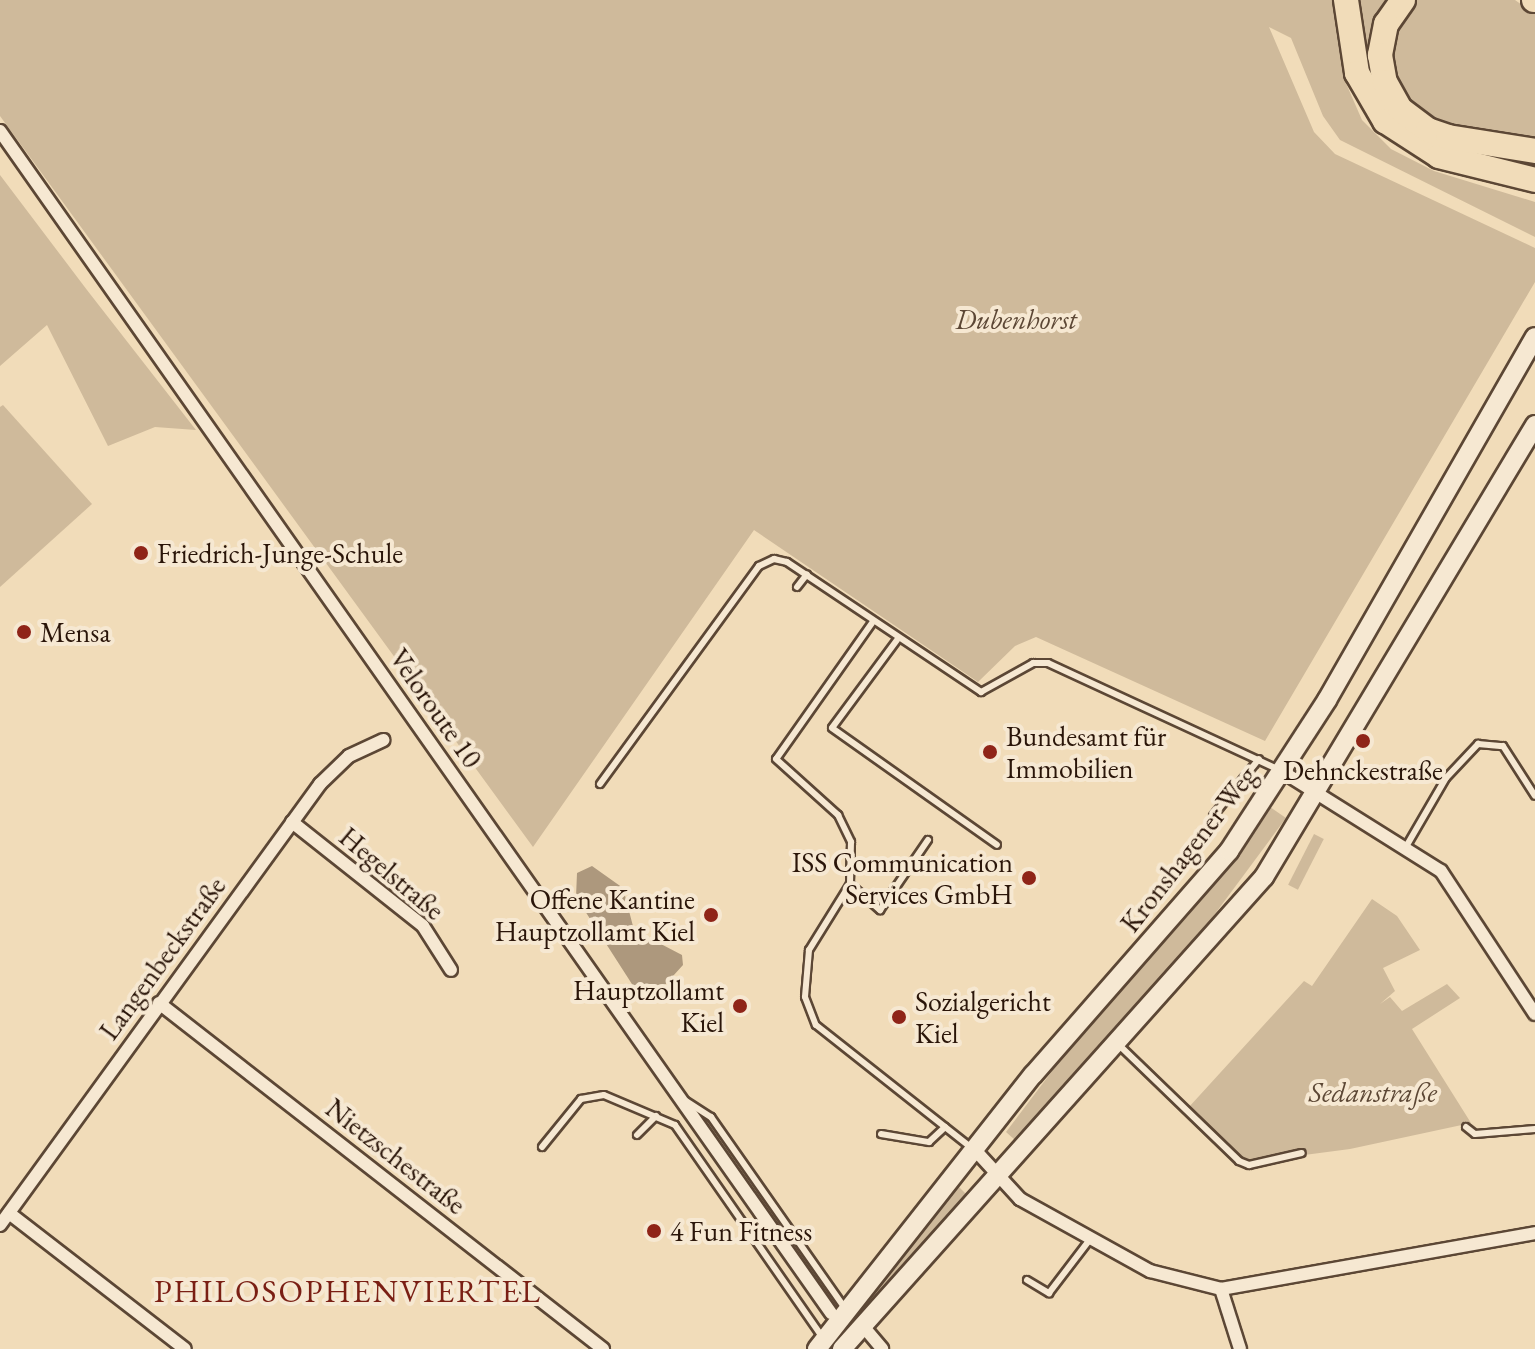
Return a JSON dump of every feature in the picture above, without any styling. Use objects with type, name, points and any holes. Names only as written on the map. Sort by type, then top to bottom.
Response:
[{"type":"highway","points":[[1346,0],[1357,73],[1385,121],[1439,156],[1535,180]]},
{"type":"highway","points":[[1403,0],[1386,24],[1380,55],[1385,82],[1400,109],[1428,130],[1448,137],[1535,151]]},
{"type":"main road","name":"Kronshagener Weg","points":[[821,1345],[840,1313],[976,1151],[1033,1075],[1195,894],[1283,772],[1535,337]]},
{"type":"main road","points":[[842,1349],[995,1174],[1235,913],[1319,794],[1535,425]]},
{"type":"street","name":"Veloroute 10","points":[[0,131],[677,1094],[840,1313]]},
{"type":"street","name":"Langenbeckstraße","points":[[0,1225],[292,822],[339,764],[383,740]]},
{"type":"street","points":[[1283,772],[1407,845],[1441,871],[1535,1014]]},
{"type":"street","name":"Hegelstraße","points":[[292,822],[423,926],[451,970]]},
{"type":"street","name":"Nietzschestraße","points":[[159,1003],[603,1349]]},
{"type":"street","points":[[976,1151],[1020,1199],[1150,1271],[1221,1289],[1317,1276],[1535,1233]]},
{"type":"street","points":[[9,1213],[185,1349]]},
{"type":"street","points":[[1221,1289],[1240,1349]]},
{"type":"street","points":[[863,1326],[882,1349]]},
{"type":"lane","points":[[600,784],[759,566],[774,559],[807,574],[897,640],[981,692],[1033,663],[1065,669],[1283,772]]},
{"type":"lane","points":[[797,587],[807,574]]},
{"type":"lane","points":[[872,623],[776,759],[838,815],[851,842],[850,884],[809,950],[805,997],[816,1025],[976,1151]]},
{"type":"lane","points":[[897,640],[832,728],[997,845]]},
{"type":"lane","points":[[1407,845],[1446,778],[1478,744],[1503,746],[1535,796]]},
{"type":"lane","points":[[1213,816],[1259,759]]},
{"type":"lane","points":[[850,884],[880,910],[928,840]]},
{"type":"lane","points":[[1116,1043],[1239,1161],[1249,1165],[1302,1153]]},
{"type":"lane","points":[[542,1147],[581,1099],[604,1095],[675,1125],[821,1345]]},
{"type":"lane","points":[[637,1135],[656,1116]]},
{"type":"lane","points":[[881,1134],[929,1142],[945,1127]]},
{"type":"lane","points":[[1466,1127],[1475,1134],[1535,1129]]},
{"type":"lane","points":[[1027,1280],[1049,1293],[1091,1238]]},
{"type":"green space","name":"Dubenhorst","points":[[0,0],[1333,0],[1345,81],[1362,120],[1391,149],[1434,171],[1535,202],[1535,237],[1340,140],[1323,116],[1291,38],[1269,27],[1314,132],[1335,154],[1535,248],[1535,282],[1265,741],[1036,637],[1015,646],[978,682],[754,530],[533,847],[0,116]]},
{"type":"green space","points":[[1352,0],[1395,0],[1379,26],[1374,62],[1386,99],[1399,117],[1438,141],[1535,158],[1535,165],[1436,146],[1395,122],[1369,82]]},
{"type":"green space","points":[[1411,0],[1515,0],[1535,14],[1535,146],[1456,134],[1405,107],[1386,58]]},
{"type":"green space","points":[[0,175],[196,430],[155,427],[108,446],[47,325],[0,366]]},
{"type":"green space","points":[[3,405],[92,504],[0,587],[0,407]]},
{"type":"green space","points":[[1270,807],[1286,818],[1183,957],[1015,1140],[1006,1132],[1081,1033],[1188,916]]},
{"type":"green space","points":[[1314,834],[1324,839],[1298,890],[1288,885]]},
{"type":"green space","name":"Sedanstraße","points":[[1372,899],[1397,916],[1420,950],[1383,968],[1395,991],[1380,1004],[1390,997],[1402,1011],[1447,984],[1460,998],[1412,1029],[1471,1123],[1350,1149],[1250,1162],[1239,1158],[1189,1107],[1304,981],[1312,986]]},
{"type":"green space","points":[[958,1186],[967,1195],[853,1330],[848,1325]]},
{"type":"shaded area","points":[[592,866],[623,888],[634,930],[682,955],[683,965],[653,998],[639,995],[576,897],[577,873]]},
{"type":"place","name":"Friedrich-Junge-Schule","points":[[141,553]]},
{"type":"place","name":"Mensa","points":[[24,632]]},
{"type":"place","name":"Dehnckestraße","points":[[1363,741]]},
{"type":"place","name":"Bundesamt für Immobilien","points":[[990,752]]},
{"type":"place","name":"ISS Communication Services GmbH","points":[[1029,878]]},
{"type":"place","name":"Offene Kantine Hauptzollamt Kiel","points":[[711,915]]},
{"type":"place","name":"Hauptzollamt Kiel","points":[[740,1006]]},
{"type":"place","name":"Sozialgericht Kiel","points":[[899,1017]]},
{"type":"place","name":"4 Fun Fitness","points":[[654,1231]]},
{"type":"district","name":"PHILOSOPHENVIERTEL","points":[[348,1291]]}]
